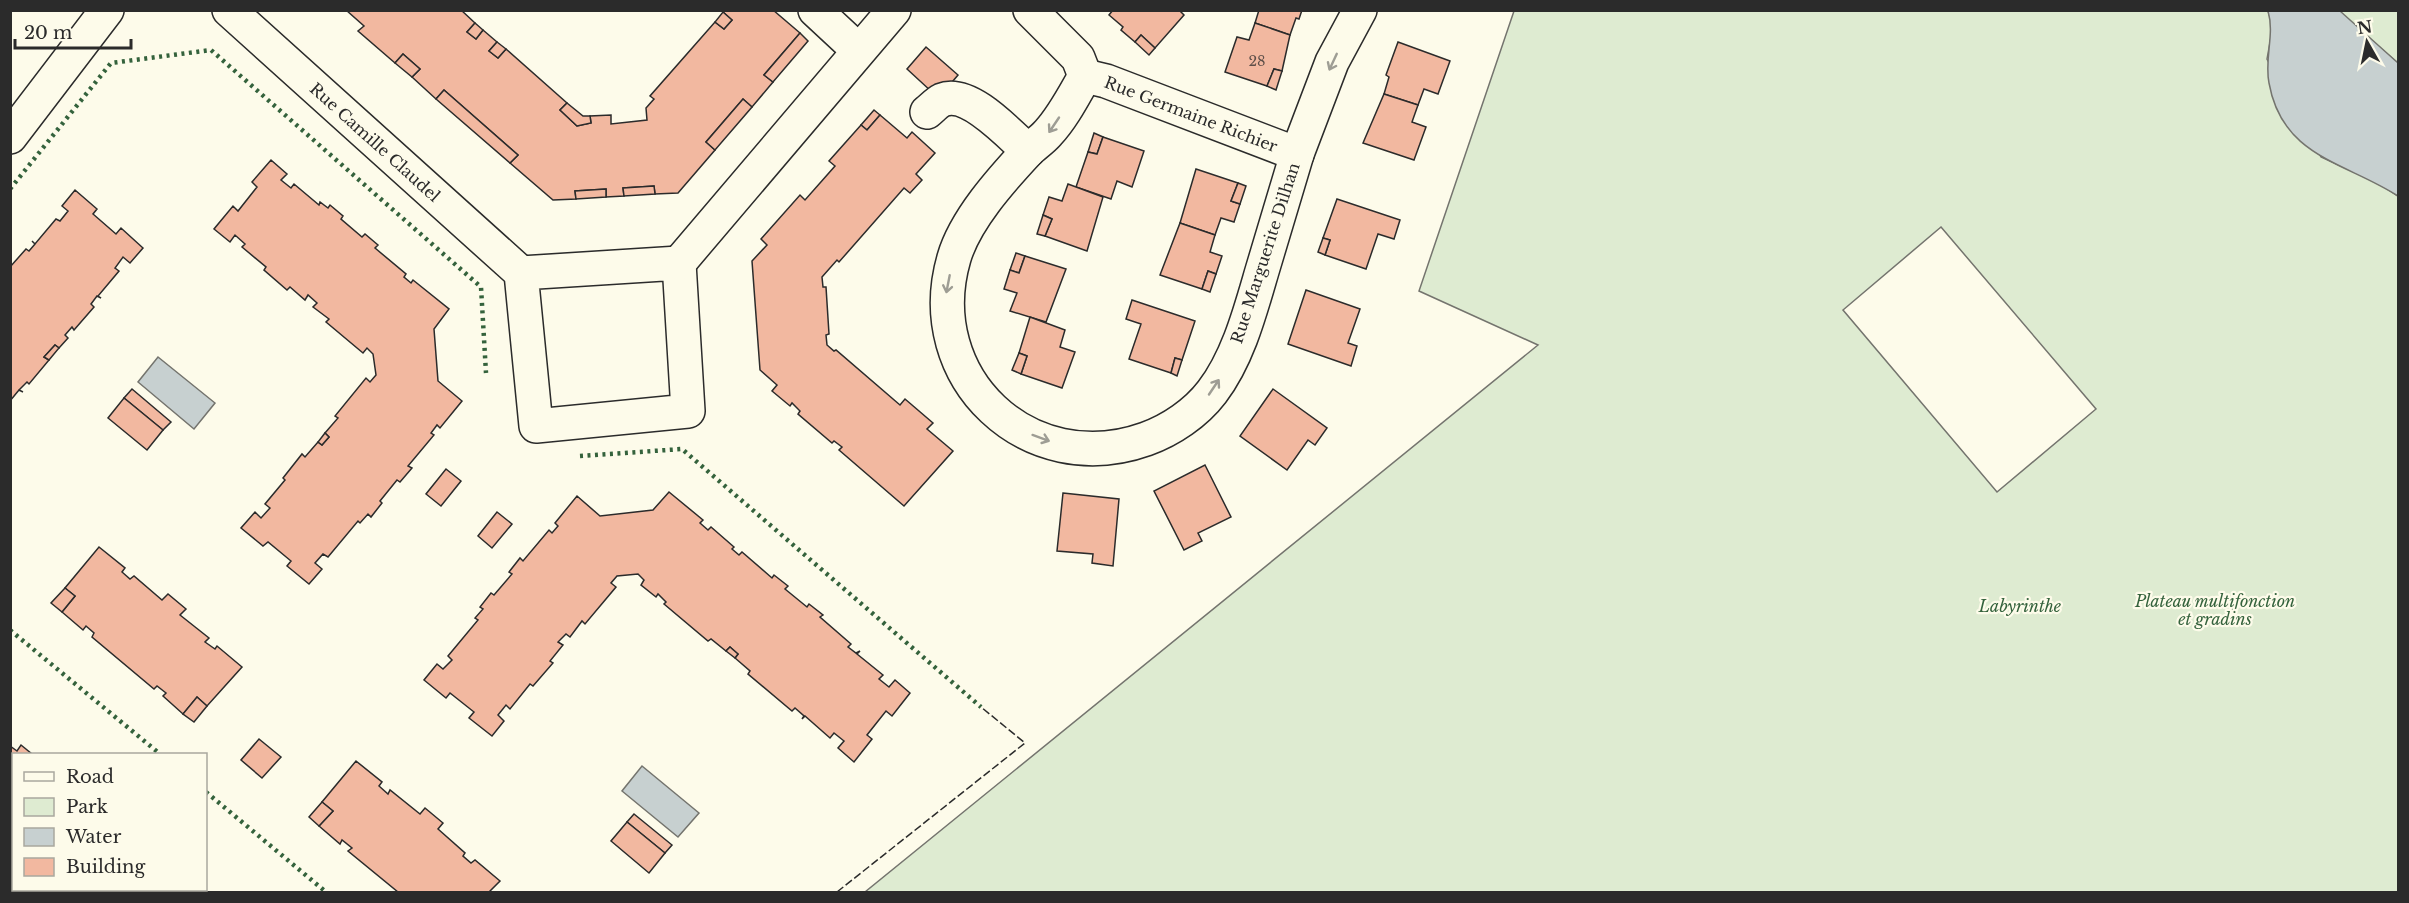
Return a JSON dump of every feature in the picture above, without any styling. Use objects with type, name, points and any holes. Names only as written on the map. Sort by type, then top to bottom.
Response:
[{"type":"street","points":[[10,137],[107,10]]},
{"type":"street","name":"Rue Camille Claudel","points":[[229,10],[521,273]]},
{"type":"street","points":[[815,10],[858,50]]},
{"type":"street","points":[[679,263],[521,273],[536,426],[688,411],[679,263],[894,10]]},
{"type":"street","name":"Rue Germaine Richier","points":[[1030,10],[1078,58],[1085,76],[1106,81],[1297,154],[1332,62],[1360,10]]},
{"type":"street","name":"Rue Marguerite Dilhan","points":[[1085,76],[1049,133],[1028,151],[968,223],[954,257],[946,293],[951,332],[959,362],[990,409],[1011,425],[1043,440],[1083,449],[1123,447],[1161,433],[1191,414],[1212,392],[1246,324],[1297,154]]},
{"type":"street","points":[[927,112],[941,100],[957,98],[972,103],[1028,151]]},
{"type":"green space","points":[[1514,11],[2268,11],[2273,26],[2267,59],[2321,157],[2378,183],[2398,196],[2398,892],[865,892],[1538,345],[1419,291]],"holes":[[[1941,227],[2096,409],[1997,492],[1843,310]]]},
{"type":"green space","points":[[2340,11],[2398,11],[2398,63],[2343,16]]},
{"type":"water","points":[[2268,11],[2340,11],[2398,63],[2398,196],[2318,154],[2287,127],[2276,108],[2268,74],[2270,20]]},
{"type":"water","points":[[158,357],[215,403],[194,429],[138,382]]},
{"type":"water","points":[[642,766],[699,813],[678,837],[622,791]]},
{"type":"building","points":[[346,10],[461,10],[475,23],[467,32],[476,39],[483,30],[497,42],[489,51],[498,58],[506,49],[567,103],[560,110],[577,126],[591,123],[590,116],[611,115],[611,124],[647,120],[646,108],[654,99],[650,96],[715,22],[724,29],[732,20],[723,12],[725,10],[773,10],[800,33],[764,75],[773,82],[752,107],[743,99],[706,142],[715,150],[678,193],[655,194],[654,186],[623,188],[624,196],[606,197],[606,189],[575,191],[576,199],[553,200],[510,163],[518,155],[444,90],[436,99],[412,77],[420,69],[403,54],[395,63],[358,31],[364,26]]},
{"type":"building","points":[[1113,10],[1179,10],[1184,15],[1155,48],[1141,35],[1135,42],[1121,30],[1123,27],[1109,15]]},
{"type":"building","points":[[1259,10],[1302,10],[1299,19],[1296,18],[1290,35],[1255,23]]},
{"type":"building","points":[[723,12],[732,20],[724,29],[715,22]]},
{"type":"building","points":[[475,23],[483,30],[476,39],[467,32]]},
{"type":"building","points":[[1255,23],[1290,35],[1282,71],[1274,69],[1267,86],[1225,72],[1237,37],[1249,40]]},
{"type":"building","points":[[800,33],[808,41],[773,82],[764,75]]},
{"type":"building","points":[[1141,35],[1155,48],[1149,55],[1135,42]]},
{"type":"building","points":[[497,42],[506,49],[498,58],[489,51]]},
{"type":"building","points":[[1398,42],[1450,61],[1438,94],[1424,89],[1418,105],[1384,94],[1389,77],[1386,75]]},
{"type":"building","points":[[926,47],[958,75],[947,88],[933,93],[907,69]]},
{"type":"building","points":[[403,54],[420,69],[412,77],[395,63]]},
{"type":"building","points":[[1274,69],[1282,71],[1276,90],[1267,86]]},
{"type":"building","points":[[444,90],[518,155],[510,163],[436,99]]},
{"type":"building","points":[[1384,94],[1418,105],[1412,122],[1426,127],[1414,160],[1363,143]]},
{"type":"building","points":[[743,99],[752,107],[715,150],[706,142]]},
{"type":"building","points":[[567,103],[583,116],[590,116],[591,123],[577,126],[560,110]]},
{"type":"building","points":[[874,110],[880,115],[867,130],[861,125]]},
{"type":"building","points":[[880,115],[907,138],[912,132],[935,153],[916,174],[922,180],[910,193],[904,188],[839,262],[837,260],[822,277],[823,287],[826,287],[829,334],[826,335],[827,345],[834,351],[836,350],[900,405],[905,399],[933,423],[927,429],[953,451],[904,506],[839,450],[842,447],[834,441],[832,443],[798,414],[800,411],[792,403],[790,406],[772,391],[777,385],[760,370],[752,261],[767,245],[761,239],[800,195],[805,200],[835,166],[829,161],[861,125],[867,130]]},
{"type":"building","points":[[1094,133],[1103,137],[1097,154],[1088,152]]},
{"type":"building","points":[[1103,137],[1144,151],[1132,187],[1117,181],[1111,199],[1076,187],[1088,152],[1097,154]]},
{"type":"building","points":[[271,160],[287,174],[281,180],[291,188],[294,184],[319,205],[320,202],[328,208],[330,205],[343,216],[341,219],[362,237],[365,234],[378,245],[375,248],[406,274],[404,277],[411,283],[413,280],[449,309],[434,329],[438,381],[462,401],[440,428],[437,425],[431,433],[434,435],[408,466],[412,468],[400,482],[397,480],[380,501],[382,503],[371,517],[368,514],[360,523],[358,521],[328,557],[323,554],[315,563],[322,569],[309,584],[287,566],[291,561],[268,542],[263,546],[241,528],[255,512],[261,518],[270,508],[265,504],[285,480],[283,478],[302,454],[305,457],[318,442],[322,445],[329,437],[325,433],[338,418],[335,416],[366,378],[370,382],[376,375],[373,354],[367,348],[363,353],[326,322],[329,319],[313,307],[317,303],[308,295],[305,300],[290,287],[287,290],[264,270],[266,267],[242,247],[245,244],[235,235],[230,242],[214,229],[233,206],[238,211],[257,187],[252,182]]},
{"type":"building","points":[[1196,169],[1238,183],[1231,201],[1240,204],[1234,222],[1221,218],[1215,235],[1180,223]]},
{"type":"building","points":[[1238,183],[1246,186],[1240,204],[1231,201]]},
{"type":"building","points":[[1068,184],[1103,197],[1087,251],[1045,236],[1052,219],[1043,215],[1049,197],[1062,201]]},
{"type":"building","points":[[654,186],[655,194],[624,196],[623,188]]},
{"type":"building","points":[[606,189],[606,197],[576,199],[575,191]]},
{"type":"building","points":[[75,190],[97,209],[93,214],[116,234],[121,228],[143,248],[130,263],[123,257],[115,268],[119,271],[98,296],[101,298],[97,296],[91,304],[94,307],[74,330],[72,327],[65,335],[68,338],[59,348],[55,345],[44,357],[49,360],[29,384],[27,382],[10,401],[10,267],[26,249],[29,251],[56,219],[60,221],[68,211],[62,206]]},
{"type":"building","points":[[1337,199],[1400,220],[1394,239],[1378,234],[1366,269],[1325,255],[1330,240],[1323,238]]},
{"type":"building","points":[[1043,215],[1052,219],[1045,236],[1037,234]]},
{"type":"building","points":[[1180,223],[1215,235],[1210,252],[1222,256],[1216,274],[1208,271],[1202,289],[1160,275]]},
{"type":"building","points":[[1323,238],[1330,240],[1325,255],[1318,252]]},
{"type":"building","points":[[1016,253],[1025,256],[1019,273],[1010,270]]},
{"type":"building","points":[[1025,256],[1066,269],[1046,322],[1010,311],[1017,293],[1004,289],[1010,270],[1019,273]]},
{"type":"building","points":[[1208,271],[1216,274],[1210,292],[1202,289]]},
{"type":"building","points":[[1306,290],[1360,309],[1348,343],[1357,346],[1351,366],[1288,344]]},
{"type":"building","points":[[1132,300],[1195,321],[1182,360],[1175,358],[1171,373],[1129,359],[1141,324],[1126,319]]},
{"type":"building","points":[[1030,317],[1065,330],[1060,347],[1075,352],[1062,388],[1021,374],[1027,356],[1019,353]]},
{"type":"building","points":[[55,345],[59,348],[49,360],[44,357]]},
{"type":"building","points":[[1019,353],[1027,356],[1021,374],[1012,370]]},
{"type":"building","points":[[1175,358],[1182,360],[1177,376],[1171,373]]},
{"type":"building","points":[[132,389],[171,422],[163,430],[124,398]]},
{"type":"building","points":[[1273,389],[1327,428],[1315,445],[1308,440],[1287,470],[1240,436]]},
{"type":"building","points":[[124,398],[163,430],[147,450],[108,418]]},
{"type":"building","points":[[325,433],[329,437],[322,445],[318,442]]},
{"type":"building","points":[[1205,465],[1231,517],[1198,533],[1202,541],[1184,550],[1154,491]]},
{"type":"building","points":[[446,469],[461,481],[441,506],[426,494]]},
{"type":"building","points":[[669,492],[703,520],[700,523],[708,530],[711,527],[734,547],[732,549],[739,555],[742,552],[772,578],[774,575],[788,586],[785,589],[807,607],[809,604],[823,615],[820,617],[851,644],[848,647],[856,653],[860,651],[857,654],[883,675],[879,679],[889,687],[895,680],[910,693],[892,716],[886,711],[867,735],[872,739],[854,762],[838,748],[844,741],[834,733],[830,738],[805,716],[802,719],[804,716],[795,708],[792,711],[748,674],[750,671],[735,658],[738,654],[730,647],[726,651],[711,639],[708,641],[664,604],[666,602],[658,594],[656,597],[641,585],[644,580],[638,574],[617,576],[611,583],[616,587],[585,624],[582,621],[570,637],[566,634],[558,642],[563,645],[550,661],[553,663],[533,686],[530,684],[510,709],[506,705],[498,715],[504,721],[492,736],[469,718],[474,712],[450,693],[446,698],[424,680],[437,664],[443,669],[452,660],[448,656],[478,620],[475,618],[483,609],[480,607],[491,593],[494,595],[512,574],[509,572],[520,558],[523,561],[549,530],[552,533],[558,526],[555,523],[577,496],[600,516],[653,510]]},
{"type":"building","points":[[1063,493],[1119,499],[1113,566],[1092,563],[1093,554],[1057,551]]},
{"type":"building","points":[[497,512],[512,524],[492,548],[478,536]]},
{"type":"building","points":[[99,547],[125,568],[122,572],[130,579],[134,576],[162,600],[168,594],[186,609],[180,615],[209,638],[205,642],[215,649],[217,646],[242,667],[207,706],[197,697],[183,714],[163,696],[166,693],[157,686],[154,689],[92,637],[94,633],[86,626],[83,630],[62,612],[75,596],[65,588]]},
{"type":"building","points":[[65,588],[75,596],[62,612],[51,603]]},
{"type":"building","points":[[730,647],[738,654],[735,658],[726,651]]},
{"type":"building","points":[[197,697],[207,706],[194,722],[183,714]]},
{"type":"building","points":[[259,739],[281,757],[262,778],[241,760]]},
{"type":"building","points":[[21,745],[31,753],[12,753],[12,787],[10,786],[10,746],[17,751]]},
{"type":"building","points":[[356,761],[382,782],[379,786],[388,794],[390,790],[420,814],[425,808],[443,823],[438,829],[465,853],[463,856],[471,863],[475,860],[500,881],[489,892],[398,892],[348,851],[352,848],[342,840],[340,844],[319,826],[333,811],[322,802]]},
{"type":"building","points":[[322,802],[333,811],[319,826],[309,817]]},
{"type":"building","points":[[634,814],[672,845],[665,853],[627,822]]},
{"type":"building","points":[[627,822],[665,853],[649,873],[611,841]]},
{"type":"building","points":[[147,891],[198,892],[148,892]]},
{"type":"hedge","points":[[10,189],[111,63],[211,50],[481,287],[486,373]]},
{"type":"hedge","points":[[580,456],[682,449],[981,707]]},
{"type":"hedge","points":[[10,630],[159,753]]},
{"type":"hedge","points":[[207,793],[326,892]]},
{"type":"fence","points":[[837,892],[1025,743],[981,707]]},
{"type":"park label","name":"Labyrinthe","points":[[2020,606]]},
{"type":"park label","name":"Plateau multifonction et gradins","points":[[2215,610]]}]
